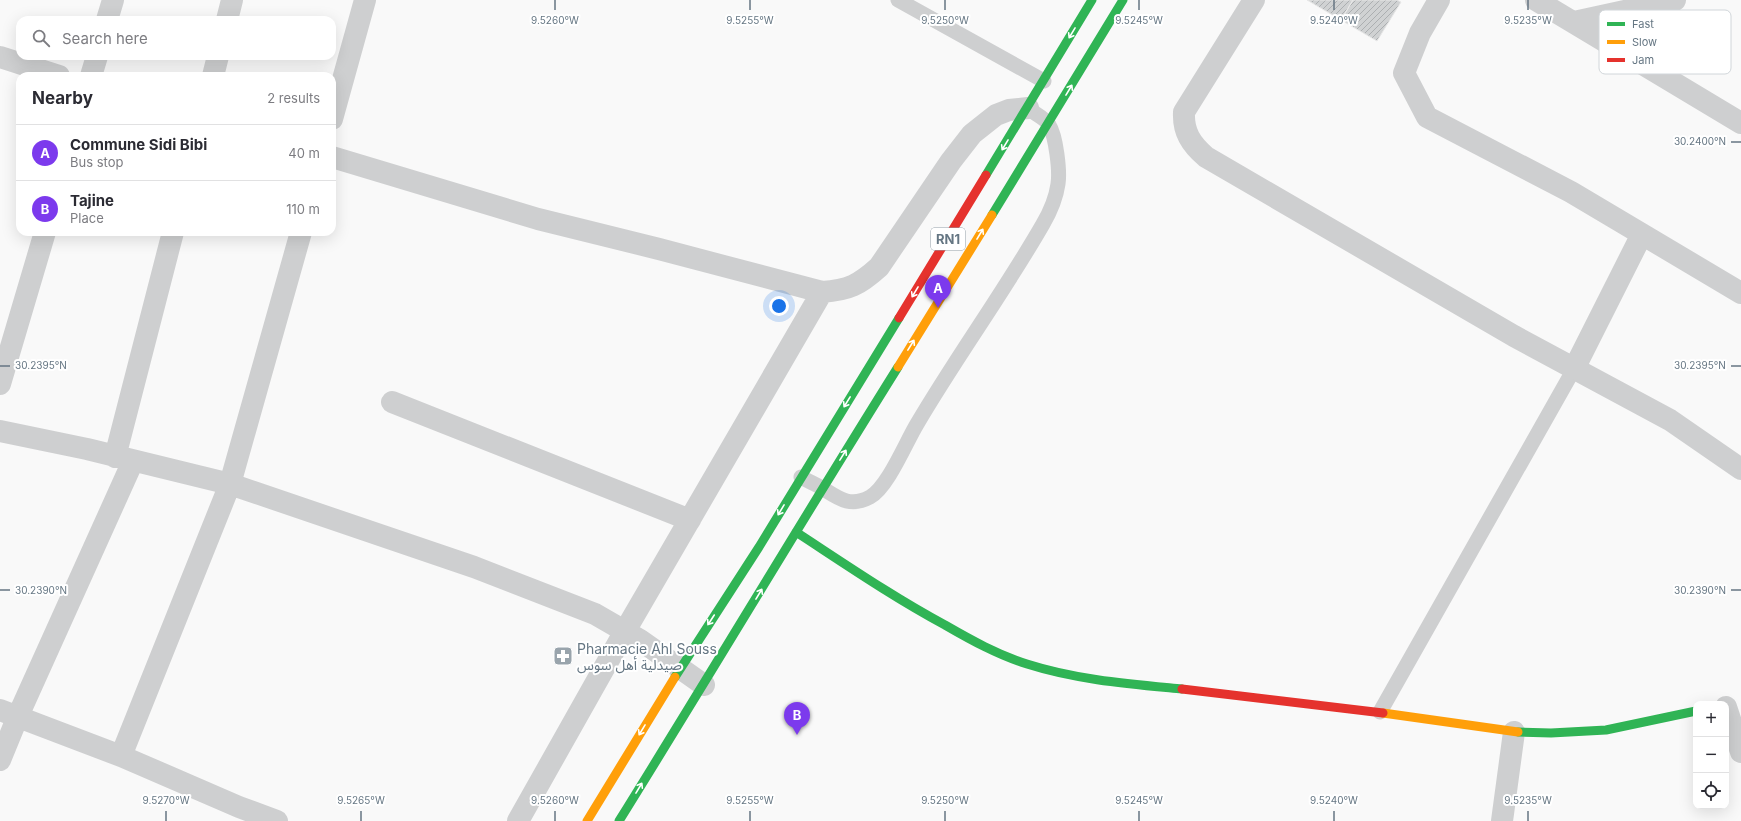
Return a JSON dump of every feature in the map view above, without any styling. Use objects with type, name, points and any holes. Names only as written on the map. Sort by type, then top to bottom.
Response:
[{"type":"main road","name":"RN1","points":[[587,821],[680,669],[759,547],[1028,108],[1092,0]]},
{"type":"main road","name":"RN1","points":[[619,821],[704,685],[822,488],[1049,124],[1123,0]]},
{"type":"main road","points":[[796,532],[932,618],[977,642],[1017,660],[1057,672],[1098,680],[1380,712],[1514,732],[1551,734],[1606,730],[1693,712]]},
{"type":"street","points":[[108,16],[113,0]]},
{"type":"street","points":[[228,16],[232,0]]},
{"type":"street","points":[[336,105],[365,0]]},
{"type":"street","points":[[1254,0],[1184,112],[1184,124],[1192,144],[1206,157],[1574,369],[1670,420],[1741,469]]},
{"type":"street","points":[[1439,0],[1420,33],[1404,73],[1427,117],[1571,192],[1741,293]]},
{"type":"street","points":[[1536,0],[1599,37]]},
{"type":"street","points":[[1629,10],[1675,0]]},
{"type":"street","points":[[1574,22],[1599,17]]},
{"type":"street","points":[[0,57],[47,72]]},
{"type":"street","points":[[92,72],[95,60]]},
{"type":"street","points":[[214,72],[217,60]]},
{"type":"street","points":[[1660,74],[1741,123]]},
{"type":"street","points":[[336,158],[538,219],[659,248],[822,292],[842,291],[868,277],[879,267],[951,161],[972,134],[996,115],[1009,110],[1028,108]]},
{"type":"street","points":[[1574,369],[1642,234]]},
{"type":"street","points":[[0,384],[44,236]]},
{"type":"street","points":[[0,760],[9,713],[124,458],[172,236]]},
{"type":"street","points":[[121,756],[230,484],[300,236]]},
{"type":"street","points":[[518,821],[625,631],[822,292]]},
{"type":"street","points":[[392,402],[690,520]]},
{"type":"street","points":[[0,431],[124,458],[230,484],[510,580],[595,614],[625,631],[704,685]]},
{"type":"street","points":[[1729,704],[1741,700]]},
{"type":"street","points":[[9,713],[121,756],[240,808],[277,821]]},
{"type":"street","points":[[1729,714],[1741,752]]},
{"type":"street","points":[[1502,821],[1514,732]]},
{"type":"lane","points":[[898,0],[1044,81]]},
{"type":"lane","points":[[801,477],[822,488],[837,499],[845,501],[863,500],[871,496],[896,464],[917,424],[1044,223],[1053,202],[1058,184],[1059,168],[1057,154],[1049,124],[1028,108]]},
{"type":"lane","points":[[1380,712],[1574,369]]},
{"type":"building","points":[[1307,0],[1353,0],[1341,20]]},
{"type":"building","points":[[1353,0],[1397,0],[1401,2],[1377,41],[1341,20]]},
{"type":"traffic: fast","points":[[986,175],[1092,0]]},
{"type":"traffic: fast","points":[[992,215],[1123,0]]},
{"type":"traffic: fast","points":[[675,677],[759,547],[899,318]]},
{"type":"traffic: fast","points":[[619,821],[898,367]]},
{"type":"traffic: fast","points":[[796,532],[907,603],[995,652],[1027,664],[1084,678],[1182,689]]},
{"type":"traffic: fast","points":[[1518,732],[1551,733],[1606,730],[1693,712]]},
{"type":"traffic: slow","points":[[898,367],[992,215]]},
{"type":"traffic: slow","points":[[587,821],[675,677]]},
{"type":"traffic: slow","points":[[1383,713],[1518,732]]},
{"type":"traffic: jam","points":[[899,318],[986,175]]},
{"type":"traffic: jam","points":[[1182,689],[1383,713]]},
{"type":"place","name":"Commune Sidi Bibi","points":[[938,308]]},
{"type":"place","name":"Pharmacie Ahl Souss صيدلية أهل سوس","points":[[563,656]]},
{"type":"place","name":"Tajine","points":[[797,735]]}]
